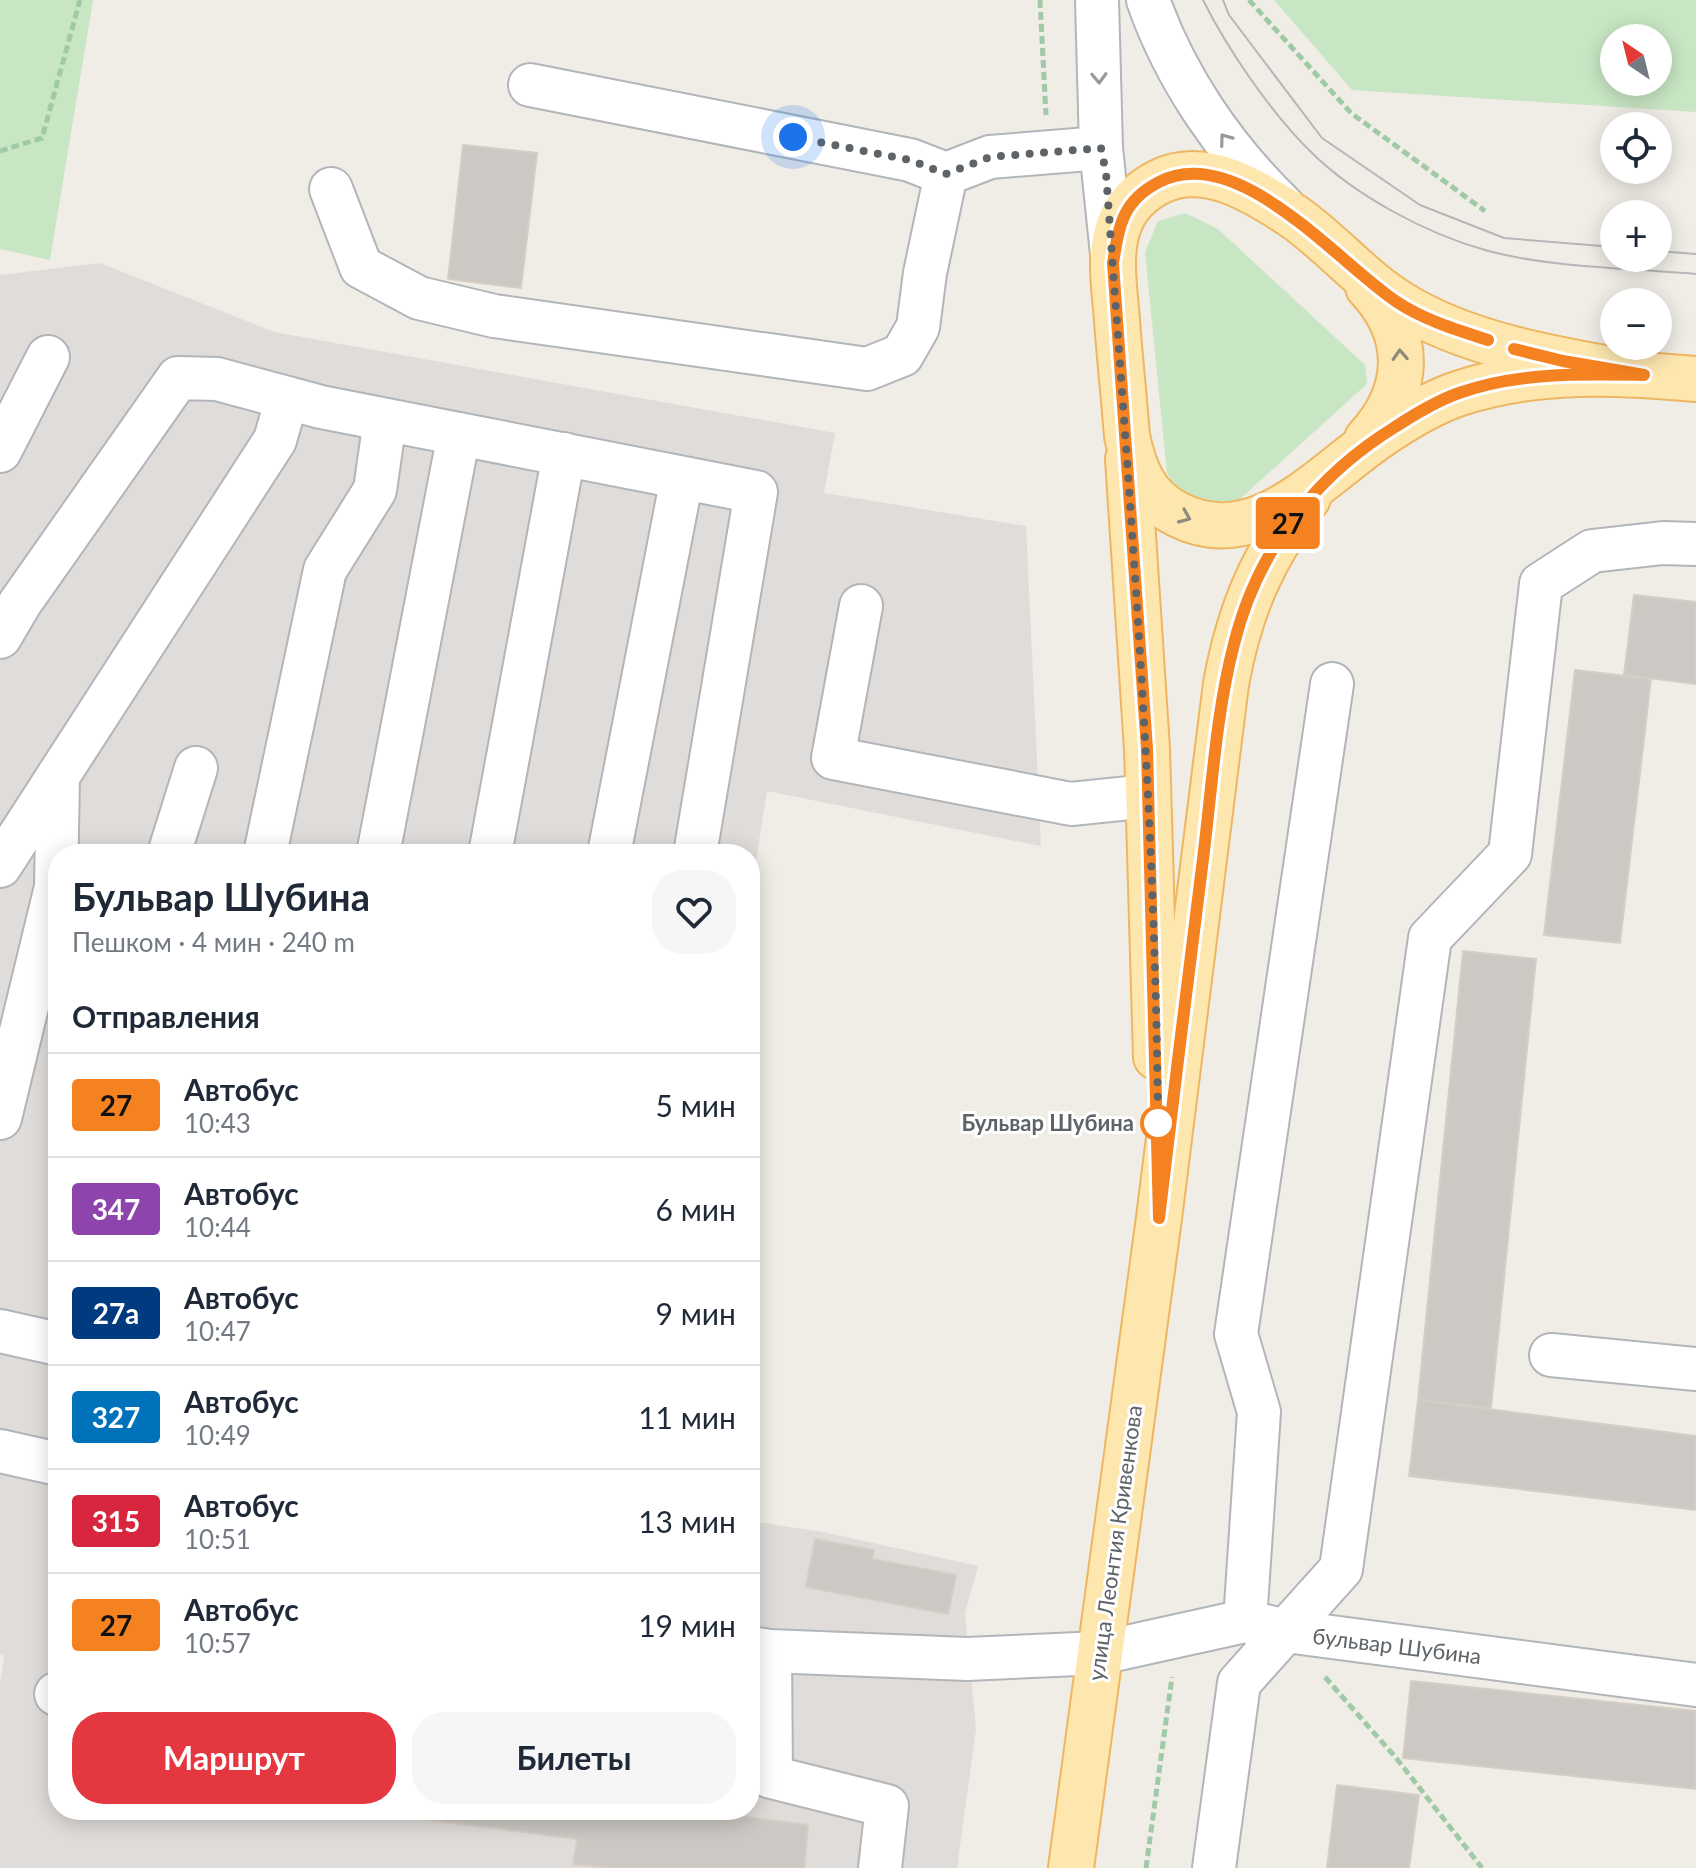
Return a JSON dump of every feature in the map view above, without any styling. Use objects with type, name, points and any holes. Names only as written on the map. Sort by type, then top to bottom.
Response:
[{"type":"main road","points":[[1644,375],[1514,349],[1425,317],[1399,304],[1295,218],[1255,194],[1208,175],[1188,173],[1169,177],[1138,196],[1125,211],[1118,228],[1113,263],[1127,436],[1132,461],[1150,495],[1164,507],[1200,523],[1240,524],[1266,516],[1294,501],[1397,425],[1458,393],[1527,377],[1573,373],[1696,379]]},
{"type":"main road","points":[[1334,472],[1376,430],[1392,403],[1402,360],[1399,339],[1380,299],[1342,259]]},
{"type":"main road","name":"улица Леонтия Кривенкова","points":[[1127,436],[1149,796],[1159,1218]]},
{"type":"main road","name":"улица Леонтия Кривенкова","points":[[1071,1868],[1159,1218],[1217,740],[1233,644],[1256,578],[1269,553],[1288,524],[1334,472]]},
{"type":"street","points":[[1097,0],[1101,148],[1113,263]]},
{"type":"street","points":[[1148,0],[1173,57],[1206,113],[1237,157],[1295,218]]},
{"type":"street","points":[[530,85],[910,160],[946,174],[990,157],[1101,148]]},
{"type":"street","points":[[331,189],[361,267],[419,298],[494,316],[867,369],[902,355],[918,327],[925,273],[946,174]]},
{"type":"street","points":[[0,451],[48,357]]},
{"type":"street","points":[[0,637],[20,603],[178,378],[217,379],[385,420],[756,492],[697,844]]},
{"type":"street","points":[[0,866],[275,440],[287,398]]},
{"type":"street","points":[[267,844],[325,570],[375,490],[385,420]]},
{"type":"street","points":[[380,844],[459,434]]},
{"type":"street","points":[[492,844],[564,454]]},
{"type":"street","points":[[611,844],[682,478]]},
{"type":"street","points":[[1214,1868],[1239,1683],[1341,1569],[1430,938],[1510,854],[1541,584],[1592,551],[1663,543],[1696,544]]},
{"type":"street","points":[[861,606],[833,758],[1071,804],[1149,796]]},
{"type":"street","points":[[1245,1621],[1259,1412],[1236,1334],[1332,684]]},
{"type":"street","points":[[172,844],[196,768]]},
{"type":"street","points":[[57,844],[58,776]]},
{"type":"street","points":[[0,1118],[48,920]]},
{"type":"street","points":[[0,1331],[48,1339]]},
{"type":"street","points":[[1551,1355],[1696,1369]]},
{"type":"street","points":[[0,1451],[48,1462]]},
{"type":"street","name":"бульвар Шубина","points":[[760,1650],[967,1659],[1100,1653],[1245,1621],[1286,1631],[1696,1685]]},
{"type":"street","points":[[760,1650],[760,1776],[887,1806],[880,1868]]},
{"type":"path","points":[[0,151],[42,138],[80,0]]},
{"type":"path","points":[[1040,0],[1047,153]]},
{"type":"path","points":[[1249,0],[1351,113],[1485,211]]},
{"type":"path","points":[[1286,1631],[1397,1759],[1482,1868]]},
{"type":"path","points":[[1146,1868],[1178,1636]]},
{"type":"shaded area","points":[[100,263],[274,332],[835,433],[824,493],[1026,526],[1041,846],[767,791],[759,844],[48,844],[48,1820],[760,1820],[760,1523],[823,1532],[978,1566],[965,1613],[976,1729],[957,1868],[0,1868],[0,1684],[4,1656],[0,1654],[0,275]]},
{"type":"green space","points":[[0,0],[93,0],[50,260],[0,249]]},
{"type":"green space","points":[[1274,0],[1696,0],[1696,112],[1352,90]]},
{"type":"green space","points":[[1185,213],[1218,229],[1365,365],[1367,384],[1231,507],[1182,499],[1167,473],[1145,252],[1158,221]]},
{"type":"building","points":[[463,145],[537,153],[521,288],[448,279]]},
{"type":"building","points":[[1634,595],[1696,602],[1696,684],[1624,675]]},
{"type":"building","points":[[1575,670],[1651,679],[1620,943],[1544,935]]},
{"type":"building","points":[[1463,951],[1536,959],[1491,1408],[1418,1400]]},
{"type":"building","points":[[1418,1400],[1696,1436],[1696,1510],[1409,1476]]},
{"type":"building","points":[[815,1539],[874,1550],[872,1559],[956,1575],[948,1614],[806,1587]]},
{"type":"building","points":[[1411,1681],[1696,1711],[1696,1789],[1403,1758]]},
{"type":"building","points":[[1337,1785],[1419,1795],[1409,1868],[1327,1868]]},
{"type":"building","points":[[760,1819],[808,1825],[804,1868],[612,1868],[573,1864],[577,1839],[432,1820]]},
{"type":"tram line","points":[[1203,0],[1252,80],[1297,137],[1349,184],[1392,211],[1462,243],[1510,256],[1562,264],[1696,274]]},
{"type":"tram line","points":[[1223,0],[1229,15],[1322,138],[1420,205],[1504,238],[1600,246]]},
{"type":"tram line","points":[[1672,252],[1696,254]]},
{"type":"bus line","name":"27","points":[[1488,340],[1399,304],[1295,218],[1255,194],[1208,175],[1188,173],[1153,185],[1125,211],[1118,228],[1113,263],[1147,749],[1159,1218],[1217,740],[1233,644],[1256,578],[1288,524],[1329,476],[1373,440],[1425,408],[1458,393],[1527,377],[1573,373],[1644,375],[1514,349]]},
{"type":"place","name":"Бульвар Шубина","points":[[1158,1123]]},
{"type":"route","points":[[793,137],[910,160],[946,174],[990,157],[1101,148],[1106,173],[1127,436],[1147,749],[1158,1131],[1158,1123]]}]
